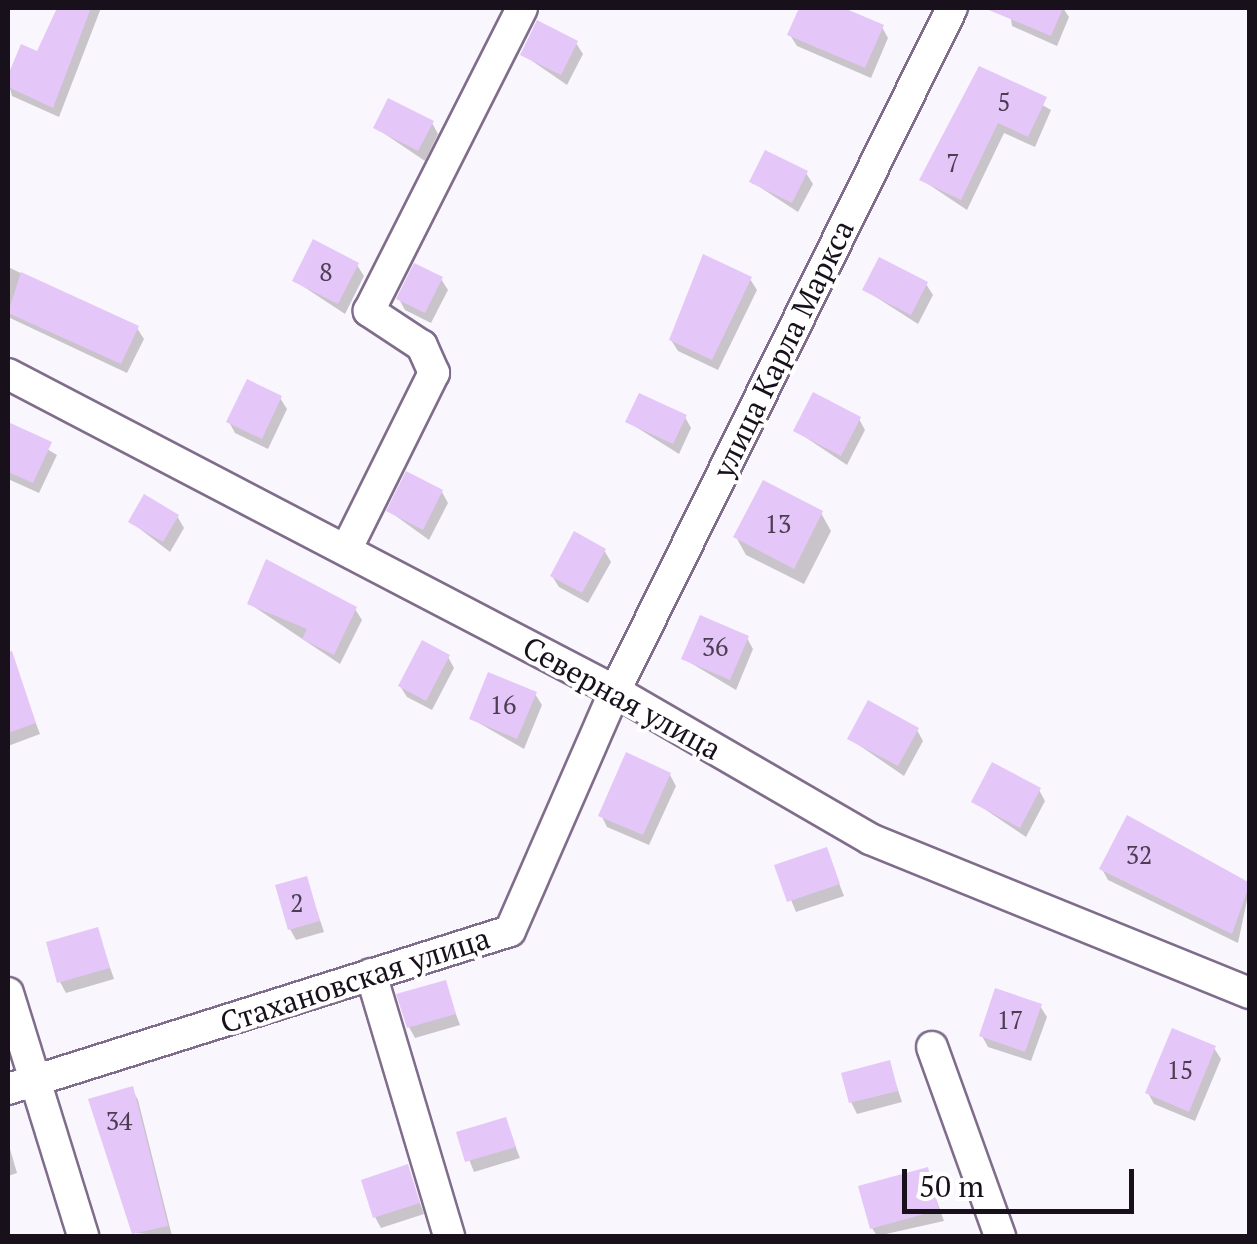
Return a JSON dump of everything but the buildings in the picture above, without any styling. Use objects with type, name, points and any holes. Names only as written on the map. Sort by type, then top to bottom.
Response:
[{"type":"street","points":[[346,550],[434,374],[422,346],[370,311],[522,8]]},
{"type":"street","name":"улица Карла Маркса","points":[[614,691],[952,8]]},
{"type":"street","name":"Северная улица","points":[[8,374],[614,691],[870,839],[1250,993]]},
{"type":"street","name":"Стахановская улица","points":[[21,1085],[510,931],[614,691]]},
{"type":"street","points":[[371,974],[448,1236]]},
{"type":"street","points":[[8,993],[21,1085],[83,1236]]},
{"type":"street","points":[[932,1046],[1000,1236]]}]
